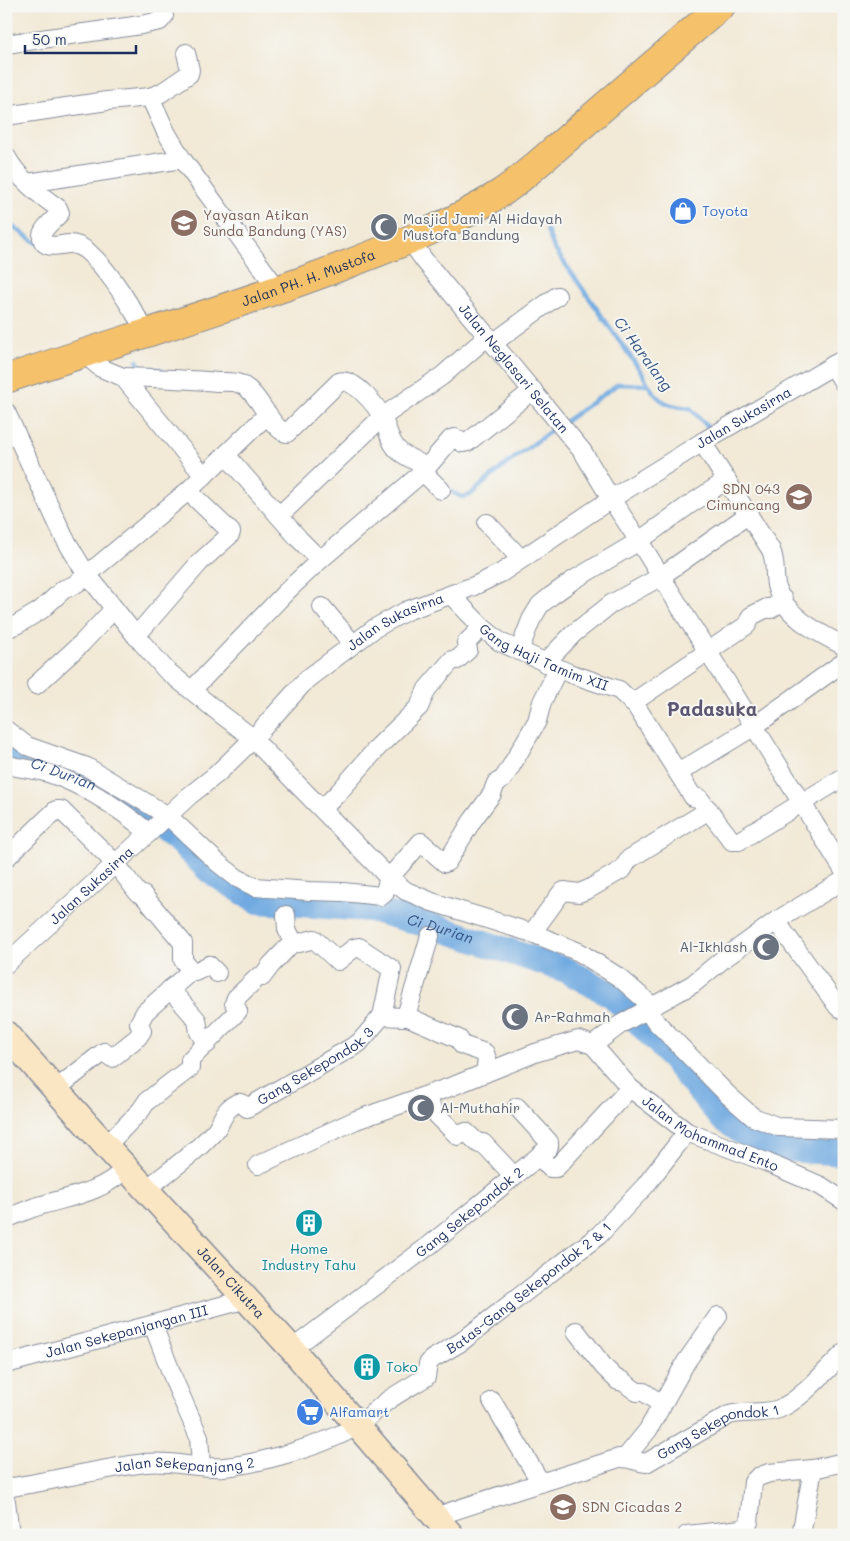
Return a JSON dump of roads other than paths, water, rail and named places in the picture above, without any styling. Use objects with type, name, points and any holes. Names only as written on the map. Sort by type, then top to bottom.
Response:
[{"type":"highway","name":"Jalan PH. H. Mustofa","points":[[6,379],[84,352],[279,291],[410,240],[473,210],[503,192],[721,6]]},
{"type":"main road","name":"Jalan Cikutra","points":[[6,1034],[106,1146],[122,1172],[145,1190],[247,1299],[358,1425],[443,1526]]},
{"type":"street","points":[[6,44],[150,23],[162,19],[164,12],[162,6]]},
{"type":"street","points":[[6,116],[107,101],[150,97],[161,93],[189,74],[190,70],[186,53]]},
{"type":"street","points":[[150,97],[166,132],[182,159],[279,291]]},
{"type":"street","points":[[6,156],[12,167],[58,208],[60,213],[43,233],[42,238],[48,245],[74,244],[87,252],[106,273],[147,332]]},
{"type":"street","points":[[28,183],[182,159]]},
{"type":"street","name":"Jalan Neglasari Selatan","points":[[410,240],[424,260],[583,452],[844,871]]},
{"type":"street","points":[[279,516],[378,420],[442,376],[490,339],[557,296]]},
{"type":"street","points":[[84,352],[101,368],[123,377],[188,379],[240,384],[255,395],[282,432],[289,432],[339,382],[350,382],[365,395],[378,420],[400,452],[425,470],[441,490]]},
{"type":"street","points":[[838,362],[844,384]]},
{"type":"street","name":"Jalan Sukasirna","points":[[6,964],[158,824],[217,774],[307,679],[375,628],[406,611],[451,595],[501,573],[611,499],[838,362]]},
{"type":"street","points":[[123,377],[204,476]]},
{"type":"street","points":[[192,690],[287,591],[320,560],[425,470],[451,439],[455,438],[463,443],[468,442],[533,390]]},
{"type":"street","points":[[6,412],[64,537],[87,574],[136,636],[166,670],[253,738],[389,878],[406,891],[432,902],[532,933],[580,952],[600,964],[620,978],[647,1009],[656,1023],[728,1095],[753,1117],[779,1127],[844,1129]]},
{"type":"street","points":[[6,629],[41,610],[64,589],[72,586],[87,574],[188,491],[268,414]]},
{"type":"street","points":[[708,439],[727,480],[771,550],[775,566],[776,585],[783,599],[801,621],[818,634],[844,646]]},
{"type":"street","points":[[226,455],[299,539],[320,560]]},
{"type":"street","points":[[519,651],[530,620],[540,606],[572,581],[639,541],[727,480]]},
{"type":"street","points":[[136,636],[200,562],[230,535],[231,532],[188,491]]},
{"type":"street","points":[[6,730],[27,746],[87,767],[158,824],[218,863],[237,878],[255,886],[309,892],[343,892],[380,896],[384,894],[389,878],[421,842],[445,863],[448,862],[472,821],[492,794],[496,783],[503,778],[510,768],[536,721],[552,666],[573,634],[611,604],[660,577],[749,514]]},
{"type":"street","points":[[487,523],[521,559]]},
{"type":"street","name":"Gang Haji Tamim XII","points":[[451,595],[482,627],[500,642],[552,666],[619,690],[632,703],[693,797],[699,798],[732,841],[739,841],[801,802]]},
{"type":"street","points":[[632,703],[746,624],[751,616],[767,608],[771,609],[783,599]]},
{"type":"street","points":[[322,608],[353,644]]},
{"type":"street","points":[[36,685],[74,651],[114,609]]},
{"type":"street","points":[[322,809],[379,746],[419,707],[427,689],[452,660],[457,660],[468,650],[466,644],[482,627]]},
{"type":"street","points":[[678,773],[753,727],[844,662]]},
{"type":"street","points":[[6,764],[41,771],[76,784],[116,809],[158,824]]},
{"type":"street","points":[[801,802],[844,777]]},
{"type":"street","points":[[6,858],[59,809],[83,830],[116,864],[138,893],[144,895],[183,943],[183,960],[191,971]]},
{"type":"street","points":[[532,933],[561,893],[564,891],[579,894],[589,890],[622,869],[629,859],[709,810]]},
{"type":"street","points":[[258,1165],[342,1126],[568,1042],[578,1040],[593,1046],[627,1020],[693,984],[722,960],[776,921],[844,880]]},
{"type":"street","points":[[286,915],[287,930],[293,942]]},
{"type":"street","points":[[776,921],[842,1006]]},
{"type":"street","points":[[430,936],[406,1016],[459,1039],[462,1045],[485,1053],[487,1059],[485,1073]]},
{"type":"street","points":[[293,942],[299,943],[314,939],[338,961],[354,948],[360,947],[392,969],[382,1016]]},
{"type":"street","points":[[106,1146],[141,1110],[147,1101],[190,1068],[190,1061],[238,1011],[234,1003],[236,998],[258,977],[262,977],[293,942]]},
{"type":"street","points":[[56,1089],[104,1052],[112,1058],[138,1037],[142,1031],[139,1022],[142,1017],[191,971],[195,972],[209,965],[217,973]]},
{"type":"street","points":[[170,989],[197,1020],[199,1032],[208,1044]]},
{"type":"street","name":"Gang Sekepondok 3","points":[[145,1190],[205,1143],[218,1128],[224,1112],[238,1102],[247,1108],[359,1043],[382,1016],[406,1016]]},
{"type":"street","name":"Jalan Mohammad Ento","points":[[593,1046],[630,1088],[687,1132],[766,1162],[821,1186],[844,1202]]},
{"type":"street","points":[[517,1107],[549,1142],[549,1148],[539,1156],[550,1168],[556,1168],[630,1088]]},
{"type":"street","points":[[428,1095],[432,1110],[458,1136],[466,1132],[479,1144],[483,1143],[514,1176]]},
{"type":"street","name":"Batas-Gang Sekepondok 2 & 1","points":[[358,1425],[389,1400],[426,1377],[428,1364],[432,1359],[461,1342],[599,1235],[645,1186],[687,1132]]},
{"type":"street","name":"Gang Sekepondok 2","points":[[292,1349],[431,1244],[539,1156]]},
{"type":"street","points":[[6,1219],[39,1206],[96,1190],[122,1172]]},
{"type":"street","name":"Jalan Sekepanjangan III","points":[[6,1364],[247,1299]]},
{"type":"street","points":[[626,1457],[648,1430],[686,1362],[718,1316]]},
{"type":"street","points":[[153,1325],[181,1398],[199,1437],[201,1466]]},
{"type":"street","points":[[576,1331],[604,1368],[618,1380],[621,1380],[637,1392],[644,1392],[662,1405]]},
{"type":"street","name":"Gang Sekepondok 1","points":[[443,1526],[485,1499],[619,1458],[626,1457],[646,1463],[729,1415],[737,1412],[778,1409],[800,1395],[844,1353]]},
{"type":"street","points":[[492,1401],[542,1483]]},
{"type":"street","name":"Jalan Sekepanjang 2","points":[[6,1488],[146,1463],[164,1462],[214,1468],[250,1463],[296,1451],[336,1436],[358,1425]]},
{"type":"street","points":[[687,1535],[742,1529],[746,1526],[749,1522],[753,1482],[758,1477],[769,1473],[813,1469],[844,1462]]},
{"type":"street","points":[[801,1535],[813,1469]]},
{"type":"street","points":[[6,1501],[10,1535]]},
{"type":"waterway","points":[[6,222],[38,244]]},
{"type":"waterway","name":"Ci Haralang","points":[[547,230],[554,248],[642,373],[651,389],[660,400],[666,403],[690,408],[707,426],[709,433]]},
{"type":"waterway","points":[[137,361],[145,368],[162,370]]},
{"type":"waterway","points":[[563,423],[618,384],[648,385]]},
{"type":"waterway","points":[[445,489],[462,497],[470,495],[504,466],[556,427]]},
{"type":"waterway","name":"Ci Durian","points":[[6,753],[117,794],[181,843],[211,872],[258,901],[370,909],[439,928],[566,970],[612,995],[659,1043],[722,1118],[763,1147],[844,1153]]},
{"type":"place","name":"Toyota","points":[[683,211]]},
{"type":"place","name":"Yayasan Atikan Sunda Bandung (YAS)","points":[[184,223]]},
{"type":"place","name":"Masjid Jami Al Hidayah Mustofa Bandung","points":[[384,227]]},
{"type":"place","name":"SDN 043 Cimuncang","points":[[799,497]]},
{"type":"place","name":"Al-Ikhlash","points":[[766,947]]},
{"type":"place","name":"Ar-Rahmah","points":[[515,1017]]},
{"type":"place","name":"Al-Muthahir","points":[[421,1108]]},
{"type":"place","name":"Home Industry Tahu","points":[[309,1223]]},
{"type":"place","name":"Toko","points":[[367,1367]]},
{"type":"place","name":"Alfamart","points":[[310,1412]]},
{"type":"place","name":"SDN Cicadas 2","points":[[563,1507]]},
{"type":"district","name":"Padasuka","points":[[712,709]]}]
